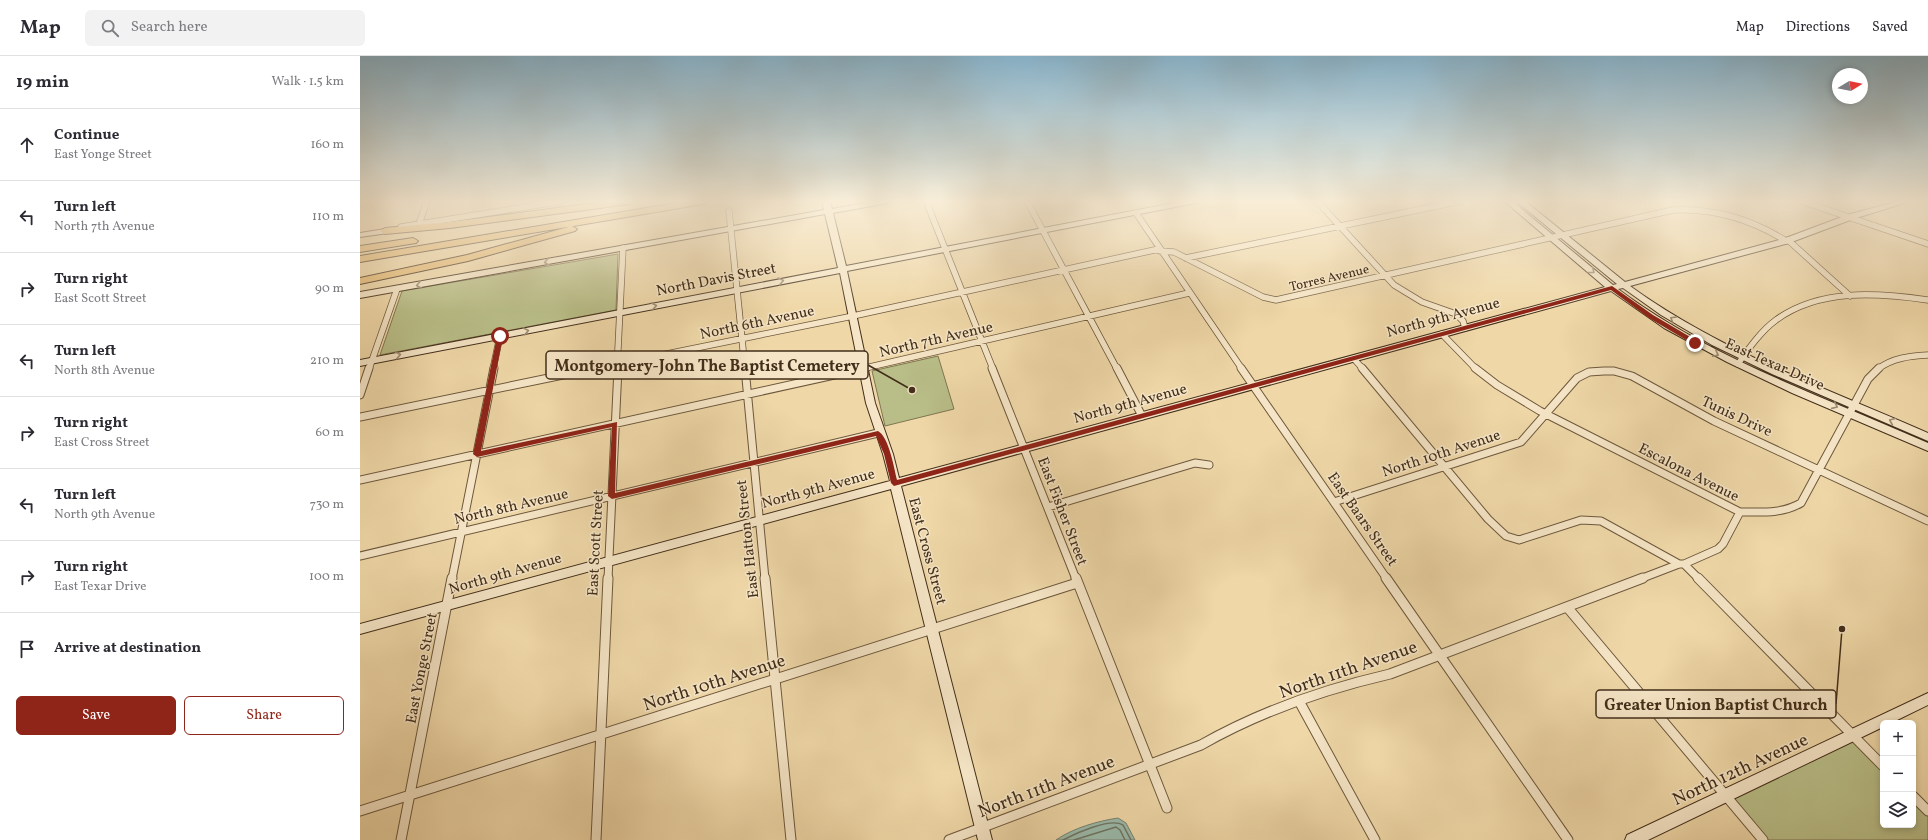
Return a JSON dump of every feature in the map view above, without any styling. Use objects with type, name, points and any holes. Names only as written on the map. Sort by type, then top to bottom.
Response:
[{"type":"highway","points":[[360,249],[437,238]]},
{"type":"highway","points":[[360,259],[478,238]]},
{"type":"highway","points":[[360,281],[468,258],[543,238]]},
{"type":"main road","points":[[360,295],[682,238]]},
{"type":"main road","name":"East Cross Street","points":[[835,238],[844,269],[863,369],[878,433],[888,454],[894,483],[985,840]]},
{"type":"main road","name":"North Davis Street","points":[[360,363],[1006,238]]},
{"type":"main road","name":"East Texar Drive","points":[[1552,238],[1612,288],[1666,326],[1740,361],[1853,409],[1928,437]]},
{"type":"main road","name":"East Texar Drive","points":[[1564,238],[1623,285],[1740,361]]},
{"type":"main road","name":"North 9th Avenue","points":[[360,629],[1794,238]]},
{"type":"main road","name":"East Texar Drive","points":[[1853,409],[1928,447]]},
{"type":"main road","name":"North 12th Avenue","points":[[1632,840],[1928,699]]},
{"type":"street","name":"East Hatton Street","points":[[732,238],[740,339],[791,840]]},
{"type":"street","name":"East Fisher Street","points":[[941,238],[1167,808]]},
{"type":"street","points":[[1046,238],[1142,416]]},
{"type":"street","name":"East Baars Street","points":[[1152,238],[1568,840]]},
{"type":"street","points":[[1185,258],[1287,238]]},
{"type":"street","points":[[1350,238],[1394,285],[1413,298],[1456,314],[1464,321],[1465,328]]},
{"type":"street","name":"Torres Avenue","points":[[1185,258],[1263,297],[1276,300],[1548,238]]},
{"type":"street","name":"Torres Avenue","points":[[1783,238],[1850,296]]},
{"type":"street","points":[[1909,238],[1928,244]]},
{"type":"street","name":"East Scott Street","points":[[596,840],[623,248]]},
{"type":"street","name":"North 6th Avenue","points":[[360,417],[853,316],[1064,269],[1160,250],[1170,251],[1185,258]]},
{"type":"street","points":[[360,395],[374,360],[397,289]]},
{"type":"street","name":"North 7th Avenue","points":[[360,480],[863,369],[1189,293]]},
{"type":"street","points":[[1740,361],[1765,330],[1786,313],[1815,302],[1850,296],[1883,295],[1928,300]]},
{"type":"street","name":"Escalona Avenue","points":[[1442,334],[1460,356],[1494,384],[1545,414],[1740,512],[1775,512],[1794,508],[1805,500],[1868,379],[1881,366],[1897,359],[1928,355]]},
{"type":"street","name":"East Yonge Street","points":[[402,840],[500,336]]},
{"type":"street","points":[[1354,358],[1488,519],[1506,536],[1519,540],[1581,520],[1601,521],[1682,564],[1880,763]]},
{"type":"street","name":"Tunis Drive","points":[[1545,414],[1577,378],[1589,372],[1614,371],[1640,380],[1714,421],[1928,521]]},
{"type":"street","name":"North 10th Avenue","points":[[1334,502],[1521,442],[1545,414]]},
{"type":"street","name":"North 8th Avenue","points":[[360,556],[878,433]]},
{"type":"street","points":[[1048,507],[1195,463],[1209,466]]},
{"type":"street","name":"North 11th Avenue","points":[[950,840],[1201,745],[1234,726],[1299,701],[1356,682],[1390,674],[1567,606],[1682,564],[1718,549],[1723,544],[1740,512]]},
{"type":"street","name":"North 10th Avenue","points":[[360,811],[1077,583]]},
{"type":"street","points":[[1567,606],[1763,840]]},
{"type":"street","points":[[1299,701],[1374,840]]},
{"type":"street","points":[[1916,799],[1928,811]]},
{"type":"green space","points":[[618,254],[616,310],[380,355],[402,291]]},
{"type":"green space","points":[[938,356],[954,409],[885,426],[872,371]]},
{"type":"green space","points":[[1853,735],[1880,763],[1880,828],[1916,828],[1916,799],[1928,811],[1928,840],[1763,840],[1725,795]]},
{"type":"water","points":[[1118,818],[1126,823],[1135,840],[1056,840],[1070,832],[1086,826]]},
{"type":"place","name":"Montgomery-John The Baptist Cemetery","points":[[912,390]]},
{"type":"place","name":"Greater Union Baptist Church","points":[[1842,629]]},
{"type":"route","points":[[500,336],[477,454],[615,424],[612,496],[878,433],[888,454],[894,483],[1612,288],[1631,303],[1695,343]]}]
